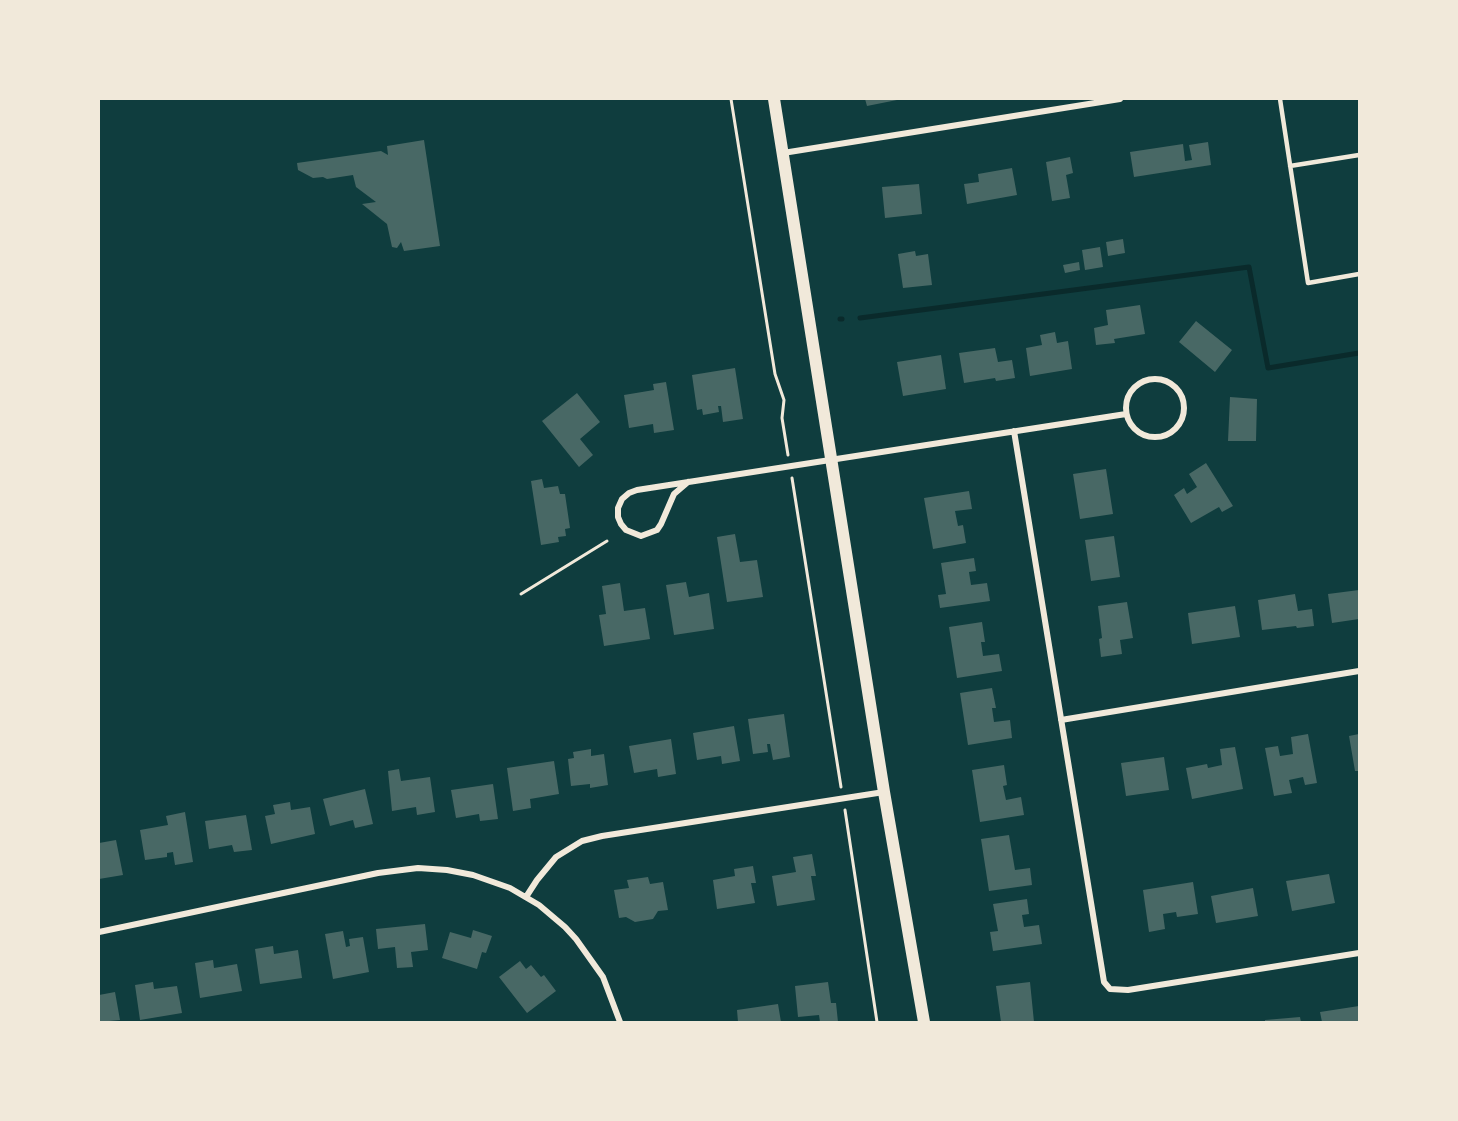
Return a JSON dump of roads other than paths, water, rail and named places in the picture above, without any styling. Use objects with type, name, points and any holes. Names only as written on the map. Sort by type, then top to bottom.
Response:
[{"type":"main road","points":[[774,99],[924,1022]]},
{"type":"street","points":[[783,153],[1120,99]]},
{"type":"street","points":[[1152,378],[1162,379],[1178,389],[1185,407],[1184,417],[1179,425],[1164,436],[1154,437],[1136,430],[1126,414],[1129,394],[1135,387],[1152,378]]},
{"type":"street","points":[[688,482],[674,494],[662,524],[657,530],[640,536],[626,530],[621,524],[618,508],[622,500],[629,493],[645,489],[688,482],[832,459],[1126,414]]},
{"type":"street","points":[[1014,431],[1104,982],[1110,989],[1128,990],[1359,953]]},
{"type":"street","points":[[1061,720],[1359,671]]},
{"type":"street","points":[[526,897],[549,864],[582,841],[885,792]]},
{"type":"street","points":[[99,932],[398,870],[433,868],[462,873],[491,881],[526,897],[552,916],[576,939],[603,977],[620,1022]]},
{"type":"lane","points":[[1280,99],[1308,283],[1359,274]]},
{"type":"lane","points":[[1290,166],[1359,155]]},
{"type":"waterway","points":[[860,318],[1249,267],[1268,368],[1359,353]]}]
